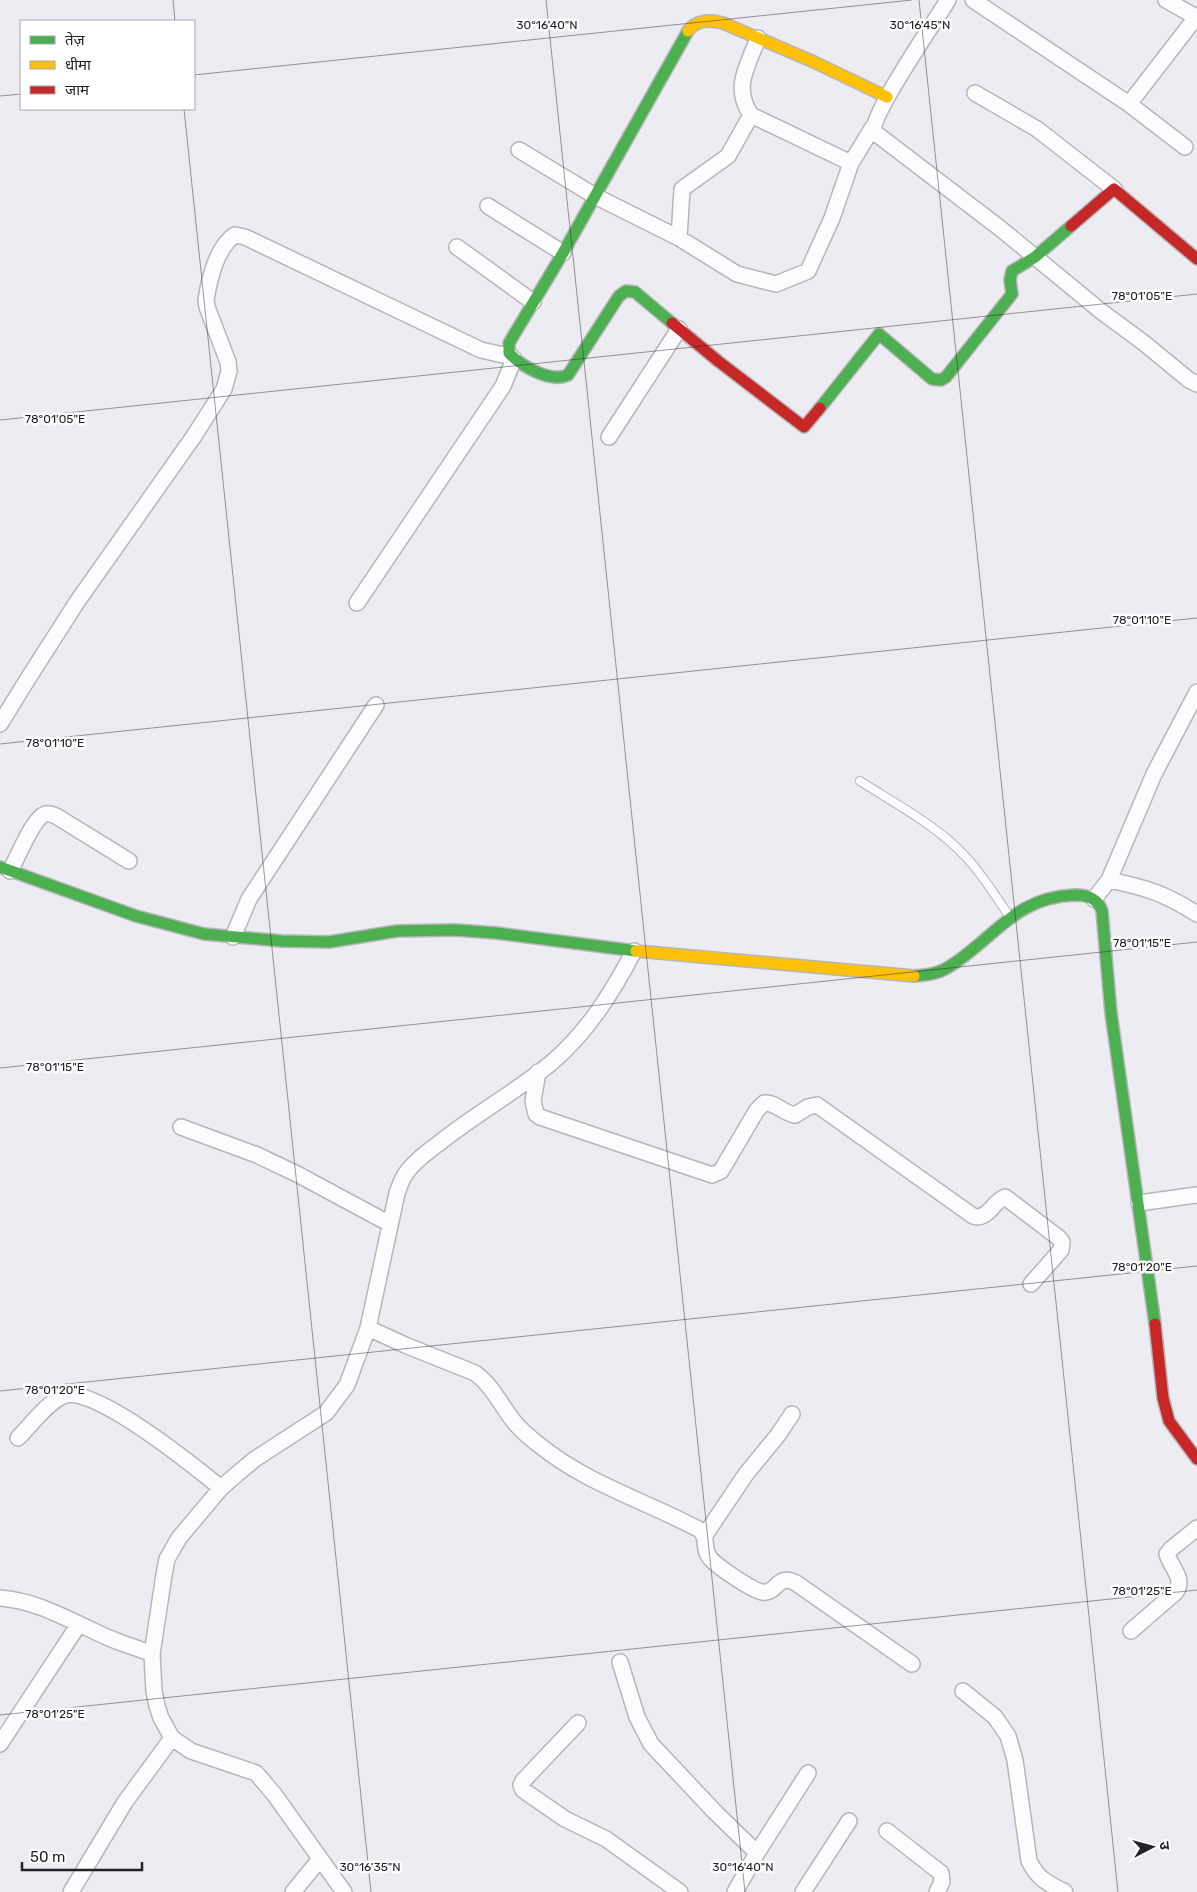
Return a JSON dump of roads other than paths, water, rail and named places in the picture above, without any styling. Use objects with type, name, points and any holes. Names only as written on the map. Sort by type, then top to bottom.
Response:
[{"type":"street","points":[[519,150],[595,196],[679,238],[737,274],[776,284],[808,271],[832,218],[851,163],[873,127],[887,97],[948,0]]},
{"type":"street","points":[[1129,104],[1196,16],[1166,0]]},
{"type":"street","points":[[979,2],[1129,104],[1185,148]]},
{"type":"street","points":[[357,603],[503,386],[513,358],[508,348],[509,343],[595,196],[689,29],[696,23],[712,19],[814,62],[887,97]]},
{"type":"street","points":[[758,38],[741,86],[745,106],[751,115],[851,163]]},
{"type":"street","points":[[975,93],[1037,129],[1114,189],[1197,259]]},
{"type":"street","points":[[679,238],[682,189],[728,156],[751,115]]},
{"type":"street","points":[[873,127],[876,134],[1001,229],[1102,312],[1144,342],[1189,380],[1197,384]]},
{"type":"street","points":[[0,724],[77,602],[194,436],[224,389],[229,372],[228,362],[206,300],[221,248],[235,235],[245,237],[481,350],[513,358],[556,379],[568,375],[619,296],[626,290],[635,292],[718,361],[804,427],[879,334],[932,379],[941,380],[946,378],[1012,294],[1010,280],[1012,271],[1035,257],[1114,189]]},
{"type":"street","points":[[488,206],[562,253]]},
{"type":"street","points":[[457,248],[533,302]]},
{"type":"street","points":[[610,437],[679,329]]},
{"type":"street","points":[[1094,900],[1109,880],[1154,774],[1197,692]]},
{"type":"street","points":[[233,937],[249,899],[376,705]]},
{"type":"street","points":[[129,861],[49,813],[44,814],[36,821],[5,869],[136,916],[204,934],[282,941],[329,942],[397,930],[455,930],[496,933],[634,951],[830,970],[903,975],[929,975],[949,967],[1010,916],[1030,904],[1068,895],[1087,896],[1100,905],[1102,911],[1111,1014],[1139,1203],[1165,1411],[1179,1436],[1197,1460]]},
{"type":"street","points":[[1109,880],[1147,888],[1164,894],[1197,914]]},
{"type":"street","points":[[344,1892],[274,1794],[256,1773],[191,1751],[172,1738],[161,1718],[154,1691],[152,1654],[168,1559],[179,1538],[221,1488],[255,1459],[326,1413],[347,1385],[368,1328],[400,1183],[412,1165],[456,1129],[538,1072],[559,1055],[588,1024],[613,990],[634,951]]},
{"type":"street","points":[[538,1072],[533,1102],[536,1114],[540,1117],[712,1174],[720,1171],[757,1110],[764,1103],[772,1104],[788,1114],[795,1115],[808,1107],[817,1105],[974,1216],[984,1216],[1004,1197],[1059,1238],[1062,1242],[1062,1250],[1031,1284]]},
{"type":"street","points":[[181,1127],[265,1158],[327,1189],[390,1224]]},
{"type":"street","points":[[1139,1203],[1197,1194]]},
{"type":"street","points":[[368,1328],[475,1373],[484,1380],[516,1424],[537,1444],[551,1454],[608,1487],[693,1526],[705,1535]]},
{"type":"street","points":[[18,1438],[55,1400],[65,1396],[84,1396],[99,1403],[179,1454],[221,1488]]},
{"type":"street","points":[[792,1414],[778,1435],[746,1474],[705,1535],[706,1552],[712,1561],[748,1585],[764,1592],[772,1591],[781,1581],[786,1580],[796,1583],[912,1664]]},
{"type":"street","points":[[1131,1631],[1176,1592],[1179,1586],[1178,1576],[1167,1554],[1170,1549],[1197,1528]]},
{"type":"street","points":[[0,1598],[41,1606],[109,1638],[152,1654]]},
{"type":"street","points":[[0,1744],[80,1624]]},
{"type":"street","points":[[620,1662],[636,1717],[651,1744],[714,1811],[757,1853]]},
{"type":"street","points":[[963,1690],[994,1717],[1008,1736],[1015,1760],[1030,1861],[1035,1873],[1043,1880],[1065,1892]]},
{"type":"street","points":[[578,1723],[523,1781],[521,1785],[522,1790],[542,1806],[565,1820],[606,1839],[680,1892]]},
{"type":"street","points":[[71,1892],[125,1802],[172,1738]]},
{"type":"street","points":[[735,1892],[757,1853],[808,1773]]},
{"type":"street","points":[[803,1892],[849,1821]]},
{"type":"street","points":[[887,1831],[940,1874],[942,1882],[937,1892]]},
{"type":"street","points":[[293,1892],[320,1859]]},
{"type":"lane","points":[[860,781],[949,841],[965,855],[1010,916]]}]
